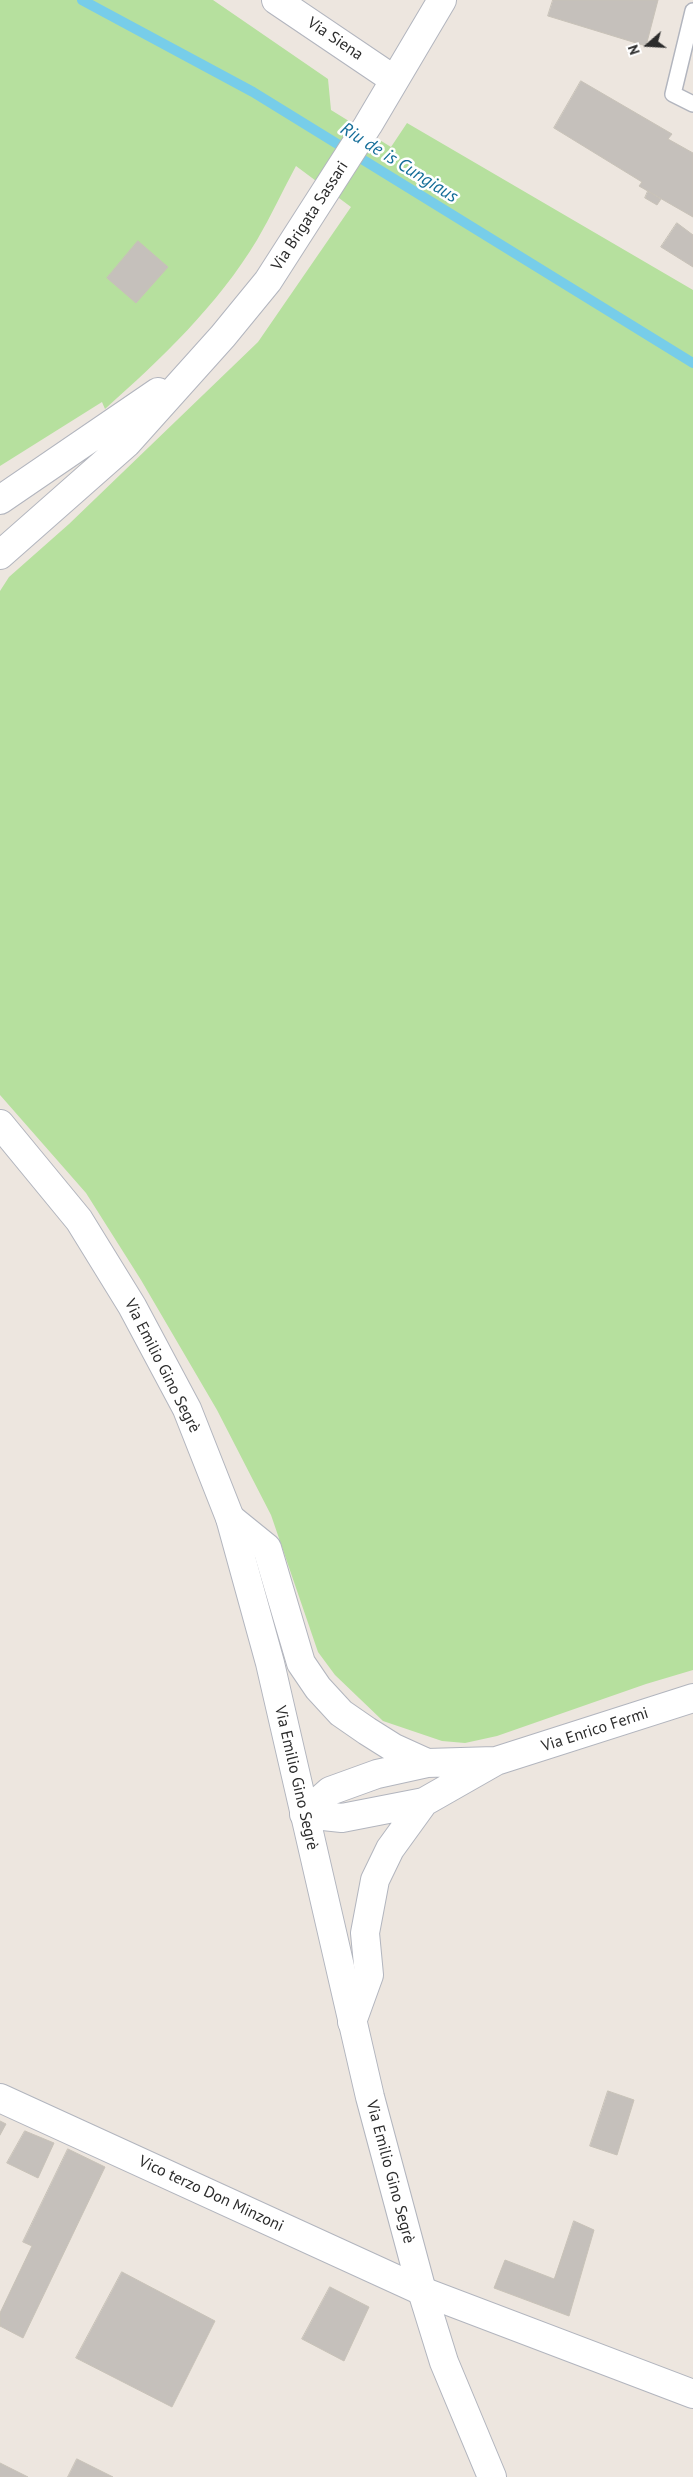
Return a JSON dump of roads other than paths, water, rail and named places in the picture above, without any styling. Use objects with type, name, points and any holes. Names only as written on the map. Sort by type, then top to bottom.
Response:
[{"type":"street","name":"Via Siena","points":[[276,0],[393,79]]},
{"type":"street","name":"Via Brigata Sassari","points":[[0,555],[127,444],[192,369],[224,336],[268,281],[368,124],[393,79],[442,0]]},
{"type":"street","name":"Via Brigata Sassari","points":[[0,500],[192,369]]},
{"type":"street","name":"Via Emilio Gino Segrè","points":[[0,1124],[79,1220],[132,1306],[187,1409],[230,1518],[270,1663],[352,2022],[422,2291],[444,2362],[492,2477]]},
{"type":"street","points":[[230,1518],[267,1548],[301,1662],[318,1688],[341,1713],[367,1731],[394,1748],[427,1763]]},
{"type":"street","name":"Via Enrico Fermi","points":[[496,1761],[693,1698]]},
{"type":"street","points":[[304,1814],[330,1791],[349,1783],[427,1763],[496,1761]]},
{"type":"street","points":[[304,1814],[342,1818],[424,1802],[496,1761]]},
{"type":"street","points":[[352,2022],[369,1975],[365,1933],[375,1880],[390,1849],[424,1802]]},
{"type":"street","name":"Vico terzo Don Minzoni","points":[[0,2098],[422,2291],[693,2394]]},
{"type":"lane","points":[[693,12],[673,94],[693,104]]},
{"type":"waterway","name":"Riu de is Cungiaus","points":[[82,0],[253,92],[693,363]]}]
